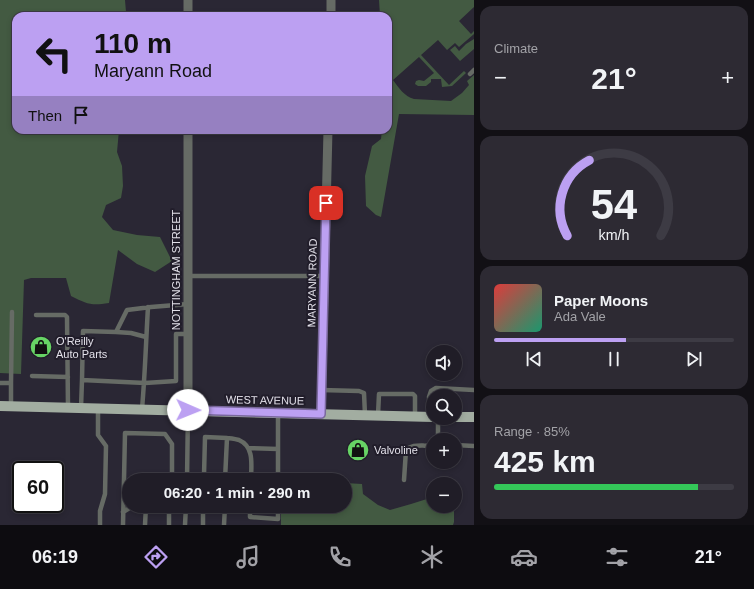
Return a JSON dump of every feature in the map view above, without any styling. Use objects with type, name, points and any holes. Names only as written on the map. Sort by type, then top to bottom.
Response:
[{"type":"main road","name":"WEST AVENUE","points":[[0,406],[426,417]]},
{"type":"main road","points":[[462,417],[474,417]]},
{"type":"street","points":[[188,0],[188,12]]},
{"type":"street","points":[[331,0],[331,12]]},
{"type":"street","name":"NOTTINGHAM STREET","points":[[188,134],[188,410]]},
{"type":"street","name":"MARYANN ROAD","points":[[321,414],[328,134]]},
{"type":"lane","points":[[188,276],[324,276]]},
{"type":"lane","points":[[116,332],[127,310],[188,304]]},
{"type":"lane","points":[[142,409],[145,383],[148,307]]},
{"type":"lane","points":[[11,406],[12,312]]},
{"type":"lane","points":[[36,315],[65,315],[67,317],[68,408]]},
{"type":"lane","points":[[81,408],[82,331],[131,333],[146,338]]},
{"type":"lane","points":[[82,380],[145,383],[176,381],[176,334],[188,334]]},
{"type":"lane","points":[[32,376],[68,377]]},
{"type":"lane","points":[[0,383],[11,383]]},
{"type":"lane","points":[[434,389],[455,389]]},
{"type":"lane","points":[[462,389],[474,390]]},
{"type":"lane","points":[[321,390],[359,391],[364,393],[365,415]]},
{"type":"lane","points":[[378,415],[379,394],[413,394],[415,396],[415,416]]},
{"type":"lane","points":[[98,408],[98,435],[106,446],[105,494],[100,511],[100,525]]},
{"type":"lane","points":[[187,473],[188,410]]},
{"type":"lane","points":[[278,412],[278,473]]},
{"type":"lane","points":[[124,473],[125,433],[165,434],[172,444],[172,473]]},
{"type":"lane","points":[[204,473],[205,437],[240,440],[249,448],[252,459],[251,473]]},
{"type":"lane","points":[[226,438],[226,473]]},
{"type":"lane","points":[[404,480],[407,448],[426,445]]},
{"type":"lane","points":[[462,445],[474,446]]},
{"type":"lane","points":[[249,448],[278,449]]},
{"type":"lane","points":[[122,525],[123,513]]},
{"type":"lane","points":[[145,525],[146,513]]},
{"type":"lane","points":[[169,513],[169,525]]},
{"type":"lane","points":[[186,513],[186,525]]},
{"type":"lane","points":[[202,525],[203,513]]},
{"type":"lane","points":[[224,525],[225,513]]},
{"type":"lane","points":[[250,513],[250,518],[278,519]]},
{"type":"lane","points":[[277,525],[278,513]]},
{"type":"green space","points":[[0,0],[125,0],[126,12],[12,12],[12,134],[119,134],[117,152],[122,166],[123,186],[121,198],[106,205],[102,217],[113,230],[137,235],[160,237],[172,261],[155,272],[137,264],[118,250],[109,303],[103,304],[89,304],[71,296],[66,278],[31,278],[24,280],[21,374],[0,373]]},
{"type":"green space","points":[[379,0],[474,0],[474,7],[459,21],[471,34],[474,31],[474,34],[459,47],[455,43],[447,50],[438,40],[421,55],[449,85],[464,71],[466,73],[452,86],[442,87],[441,79],[431,79],[431,82],[426,86],[418,86],[415,84],[416,81],[424,81],[434,73],[419,57],[393,80],[410,98],[451,101],[462,93],[469,85],[467,81],[474,75],[474,115],[399,114],[381,217],[376,215],[366,206],[365,176],[372,146],[381,139],[382,134],[392,134],[392,12],[380,12]]},
{"type":"green space","points":[[474,39],[474,49],[460,61],[450,50],[455,46],[459,51]]},
{"type":"green space","points":[[352,483],[362,484],[363,494],[378,505],[390,510],[426,499],[426,513],[454,513],[453,525],[281,525],[281,513],[352,513]]},
{"type":"place","name":"O'Reilly Auto Parts","points":[[41,347]]},
{"type":"place","name":"Valvoline","points":[[358,450]]},
{"type":"route","points":[[188,410],[321,414],[326,203]]}]
